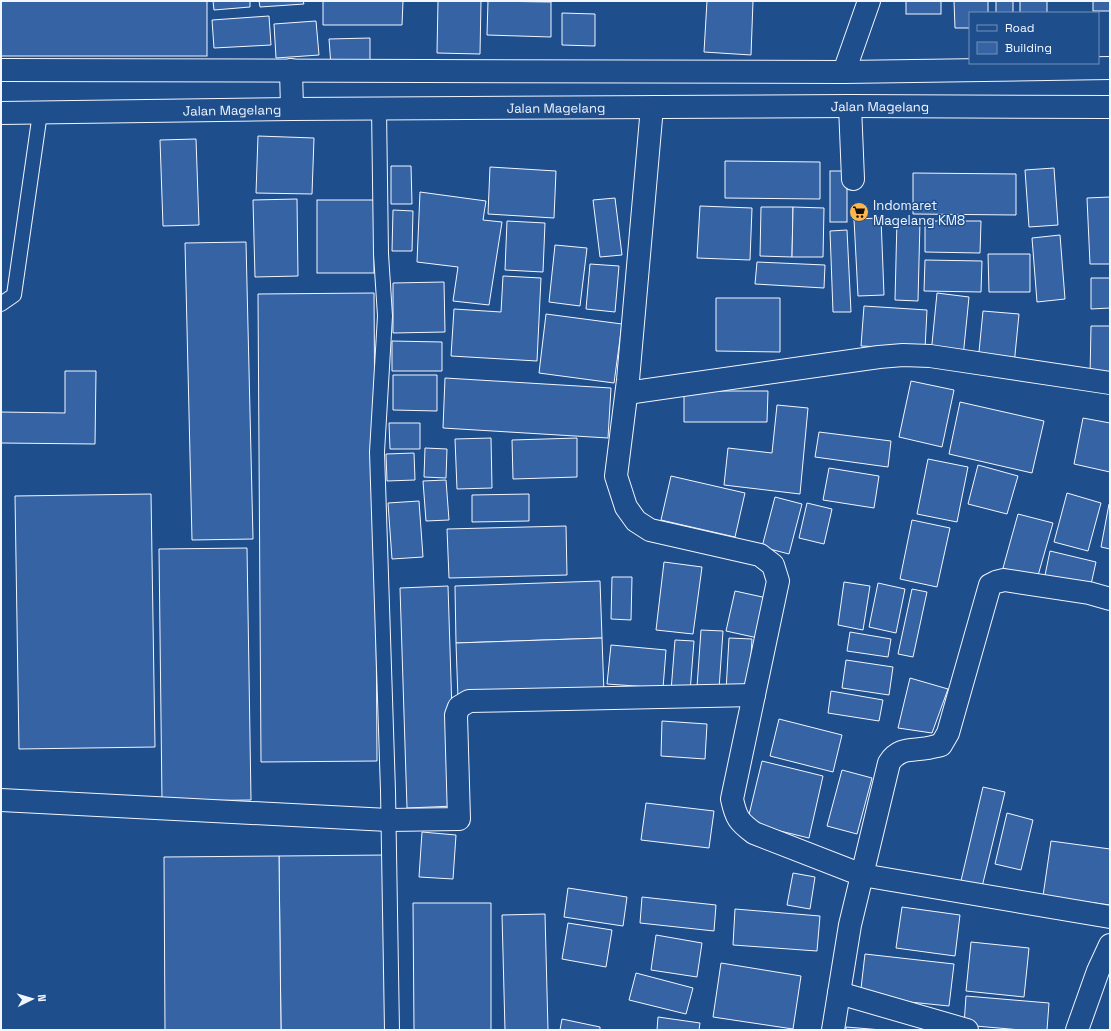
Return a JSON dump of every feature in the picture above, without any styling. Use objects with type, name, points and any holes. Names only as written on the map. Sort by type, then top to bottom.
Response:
[{"type":"main road","points":[[844,72],[869,1]]},
{"type":"main road","points":[[1,70],[844,72],[1110,68]]},
{"type":"main road","points":[[291,70],[292,109]]},
{"type":"main road","points":[[850,106],[853,179]]},
{"type":"main road","name":"Jalan Magelang","points":[[1,113],[379,108],[850,106],[1110,107]]},
{"type":"main road","points":[[652,107],[627,392],[616,476],[626,507],[636,520],[650,530],[760,555],[773,565],[778,580],[732,800],[735,813],[740,823],[754,833],[862,875],[1110,917]]},
{"type":"main road","points":[[627,392],[879,357],[903,355],[930,356],[1110,383]]},
{"type":"main road","points":[[833,1030],[850,925],[889,763],[893,756],[905,750],[929,748],[941,745],[948,732],[990,585],[1004,580],[1089,593],[1110,599]]},
{"type":"main road","points":[[1,800],[388,820],[459,819],[456,715],[459,707],[469,701],[754,695]]},
{"type":"main road","points":[[1077,1030],[1098,971],[1110,945]]},
{"type":"main road","points":[[838,993],[967,1030]]},
{"type":"lane","points":[[379,108],[381,254],[385,316],[377,452],[388,820],[392,1030]]},
{"type":"lane","points":[[1,304],[14,295],[40,113]]},
{"type":"building","points":[[1,1],[207,1],[207,56],[1,56]]},
{"type":"building","points":[[213,1],[250,1],[250,7],[214,10]]},
{"type":"building","points":[[259,1],[303,1],[304,4],[260,7]]},
{"type":"building","points":[[323,1],[403,1],[402,25],[323,25]]},
{"type":"building","points":[[438,1],[481,1],[480,54],[437,53]]},
{"type":"building","points":[[488,1],[551,2],[551,37],[487,35]]},
{"type":"building","points":[[707,1],[753,1],[751,55],[704,52]]},
{"type":"building","points":[[906,1],[941,1],[941,14],[906,14]]},
{"type":"building","points":[[954,1],[988,1],[988,12],[969,12],[969,28],[955,28]]},
{"type":"building","points":[[996,1],[1013,1],[1013,12],[996,12]]},
{"type":"building","points":[[1020,1],[1047,1],[1047,12],[1020,12]]},
{"type":"building","points":[[1093,1],[1110,1],[1110,11],[1093,11]]},
{"type":"building","points":[[562,13],[595,14],[595,46],[562,45]]},
{"type":"building","points":[[269,16],[271,45],[214,48],[212,20]]},
{"type":"building","points":[[316,21],[319,55],[276,58],[274,24]]},
{"type":"building","points":[[370,38],[370,65],[331,66],[329,39]]},
{"type":"building","points":[[258,136],[314,138],[312,194],[256,193]]},
{"type":"building","points":[[196,139],[199,225],[163,226],[160,140]]},
{"type":"building","points":[[725,161],[820,162],[820,199],[725,198]]},
{"type":"building","points":[[391,166],[411,166],[412,204],[391,204]]},
{"type":"building","points":[[490,167],[556,171],[554,218],[488,214]]},
{"type":"building","points":[[1054,168],[1058,225],[1029,227],[1025,170]]},
{"type":"building","points":[[830,171],[847,171],[847,222],[830,222]]},
{"type":"building","points":[[913,173],[1016,174],[1016,215],[913,214]]},
{"type":"building","points":[[420,192],[486,201],[483,220],[502,222],[489,305],[453,301],[458,267],[417,262]]},
{"type":"building","points":[[1110,197],[1110,264],[1090,264],[1087,198]]},
{"type":"building","points":[[615,198],[622,255],[600,257],[593,200]]},
{"type":"building","points":[[297,199],[298,276],[255,277],[253,200]]},
{"type":"building","points":[[317,200],[374,200],[374,273],[317,273]]},
{"type":"building","points":[[700,206],[752,208],[750,260],[697,258]]},
{"type":"building","points":[[761,207],[793,207],[792,257],[760,256]]},
{"type":"building","points":[[793,207],[824,208],[823,257],[792,257]]},
{"type":"building","points":[[393,210],[413,211],[412,251],[392,251]]},
{"type":"building","points":[[881,218],[884,295],[858,296],[854,219]]},
{"type":"building","points":[[897,220],[920,221],[918,301],[895,300]]},
{"type":"building","points":[[507,221],[545,223],[543,272],[505,270]]},
{"type":"building","points":[[925,221],[981,221],[980,253],[925,252]]},
{"type":"building","points":[[847,230],[851,312],[833,312],[830,231]]},
{"type":"building","points":[[1060,235],[1065,299],[1037,302],[1032,238]]},
{"type":"building","points":[[246,242],[253,539],[192,540],[185,243]]},
{"type":"building","points":[[555,245],[587,248],[580,306],[549,302]]},
{"type":"building","points":[[988,254],[1030,254],[1030,292],[989,292]]},
{"type":"building","points":[[925,260],[982,261],[981,292],[924,291]]},
{"type":"building","points":[[757,262],[825,265],[824,288],[755,284]]},
{"type":"building","points":[[590,264],[619,266],[615,312],[586,309]]},
{"type":"building","points":[[503,276],[541,278],[537,361],[451,356],[454,309],[501,312]]},
{"type":"building","points":[[1091,278],[1110,278],[1110,308],[1091,309]]},
{"type":"building","points":[[444,282],[445,332],[393,333],[393,283]]},
{"type":"building","points":[[374,293],[377,761],[261,762],[258,294]]},
{"type":"building","points":[[937,293],[969,297],[963,357],[931,354]]},
{"type":"building","points":[[716,298],[780,298],[780,352],[716,351]]},
{"type":"building","points":[[864,306],[927,310],[925,349],[861,346]]},
{"type":"building","points":[[983,311],[1019,314],[1014,365],[978,362]]},
{"type":"building","points":[[546,314],[622,324],[614,383],[539,373]]},
{"type":"building","points":[[1091,326],[1110,326],[1110,377],[1090,377]]},
{"type":"building","points":[[392,341],[442,342],[442,371],[392,371]]},
{"type":"building","points":[[65,371],[96,371],[95,444],[1,443],[1,412],[65,413]]},
{"type":"building","points":[[393,375],[437,375],[437,411],[393,410]]},
{"type":"building","points":[[445,378],[611,388],[608,438],[443,428]]},
{"type":"building","points":[[911,381],[954,390],[942,447],[899,437]]},
{"type":"building","points":[[684,391],[768,391],[767,422],[684,422]]},
{"type":"building","points":[[960,402],[1044,421],[1032,473],[949,454]]},
{"type":"building","points":[[777,405],[808,408],[800,494],[724,485],[728,448],[772,453]]},
{"type":"building","points":[[1083,418],[1110,423],[1110,472],[1074,464]]},
{"type":"building","points":[[389,423],[420,423],[420,449],[390,449]]},
{"type":"building","points":[[819,432],[891,441],[888,467],[815,457]]},
{"type":"building","points":[[491,438],[492,488],[457,489],[455,439]]},
{"type":"building","points":[[577,438],[577,477],[513,479],[512,440]]},
{"type":"building","points":[[425,448],[447,449],[446,478],[424,477]]},
{"type":"building","points":[[414,453],[415,480],[387,481],[386,454]]},
{"type":"building","points":[[928,459],[968,467],[957,522],[917,514]]},
{"type":"building","points":[[978,465],[1018,476],[1007,514],[968,504]]},
{"type":"building","points":[[829,468],[879,476],[874,508],[823,500]]},
{"type":"building","points":[[671,476],[745,493],[735,537],[661,520]]},
{"type":"building","points":[[446,480],[449,520],[426,521],[423,481]]},
{"type":"building","points":[[1067,493],[1101,503],[1088,551],[1054,542]]},
{"type":"building","points":[[151,494],[155,747],[19,749],[15,496]]},
{"type":"building","points":[[529,494],[529,521],[472,522],[472,495]]},
{"type":"building","points":[[775,497],[802,504],[789,554],[762,547]]},
{"type":"building","points":[[419,501],[423,557],[392,559],[388,503]]},
{"type":"building","points":[[807,503],[832,509],[824,544],[799,538]]},
{"type":"building","points":[[1110,504],[1110,549],[1101,547]]},
{"type":"building","points":[[1018,514],[1053,523],[1037,579],[1003,568]]},
{"type":"building","points":[[912,520],[950,528],[937,587],[900,579]]},
{"type":"building","points":[[566,526],[567,575],[449,578],[447,529]]},
{"type":"building","points":[[247,548],[251,800],[162,801],[159,549]]},
{"type":"building","points":[[1050,551],[1096,562],[1090,589],[1044,580]]},
{"type":"building","points":[[664,562],[702,567],[693,634],[656,630]]},
{"type":"building","points":[[612,577],[632,577],[631,620],[611,619]]},
{"type":"building","points":[[600,581],[602,638],[456,643],[455,586]]},
{"type":"building","points":[[844,582],[870,586],[863,630],[838,625]]},
{"type":"building","points":[[878,583],[905,589],[896,633],[869,627]]},
{"type":"building","points":[[448,586],[455,806],[407,808],[400,588]]},
{"type":"building","points":[[912,589],[927,592],[913,657],[898,654]]},
{"type":"building","points":[[735,591],[767,598],[758,638],[726,631]]},
{"type":"building","points":[[701,630],[723,631],[719,689],[697,687]]},
{"type":"building","points":[[850,632],[891,639],[888,657],[847,651]]},
{"type":"building","points":[[602,638],[604,694],[458,699],[456,643]]},
{"type":"building","points":[[729,638],[752,639],[749,692],[726,691]]},
{"type":"building","points":[[675,640],[694,641],[690,692],[671,691]]},
{"type":"building","points":[[611,645],[666,650],[663,688],[607,684]]},
{"type":"building","points":[[846,660],[893,667],[889,695],[842,688]]},
{"type":"building","points":[[910,678],[948,689],[932,733],[898,728]]},
{"type":"building","points":[[831,691],[883,700],[879,721],[828,713]]},
{"type":"building","points":[[779,719],[842,735],[833,772],[770,756]]},
{"type":"building","points":[[662,721],[707,724],[705,759],[661,756]]},
{"type":"building","points":[[762,761],[823,776],[809,838],[747,823]]},
{"type":"building","points":[[842,770],[872,778],[857,834],[827,826]]},
{"type":"building","points":[[983,787],[1005,792],[981,891],[960,885]]},
{"type":"building","points":[[646,803],[714,811],[709,848],[641,840]]},
{"type":"building","points":[[1007,813],[1033,820],[1021,870],[995,864]]},
{"type":"building","points":[[422,832],[456,835],[453,879],[419,877]]},
{"type":"building","points":[[1051,841],[1110,849],[1110,905],[1043,896]]},
{"type":"building","points":[[388,855],[389,1030],[281,1030],[279,856]]},
{"type":"building","points":[[279,856],[281,1030],[165,1030],[164,857]]},
{"type":"building","points":[[793,873],[815,877],[810,909],[787,905]]},
{"type":"building","points":[[568,888],[627,897],[623,926],[564,917]]},
{"type":"building","points":[[642,897],[716,905],[714,931],[640,923]]},
{"type":"building","points":[[413,903],[491,903],[491,1030],[414,1030]]},
{"type":"building","points":[[902,907],[960,915],[955,956],[896,948]]},
{"type":"building","points":[[735,909],[820,916],[817,951],[733,945]]},
{"type":"building","points":[[545,914],[548,1030],[505,1030],[502,915]]},
{"type":"building","points":[[568,923],[612,930],[606,967],[562,959]]},
{"type":"building","points":[[656,935],[702,943],[697,977],[651,970]]},
{"type":"building","points":[[971,942],[1029,948],[1024,997],[966,991]]},
{"type":"building","points":[[865,954],[954,964],[949,1006],[860,997]]},
{"type":"building","points":[[721,963],[801,976],[793,1029],[713,1017]]},
{"type":"building","points":[[636,973],[693,988],[686,1014],[629,1000]]},
{"type":"building","points":[[966,996],[1049,1003],[1047,1030],[1021,1030],[964,1025]]},
{"type":"building","points":[[658,1017],[700,1023],[699,1030],[657,1030]]},
{"type":"building","points":[[562,1019],[600,1027],[600,1030],[560,1030]]},
{"type":"building","points":[[846,1027],[882,1030],[846,1030]]},
{"type":"place","name":"Indomaret Magelang KM8","points":[[859,212]]}]
